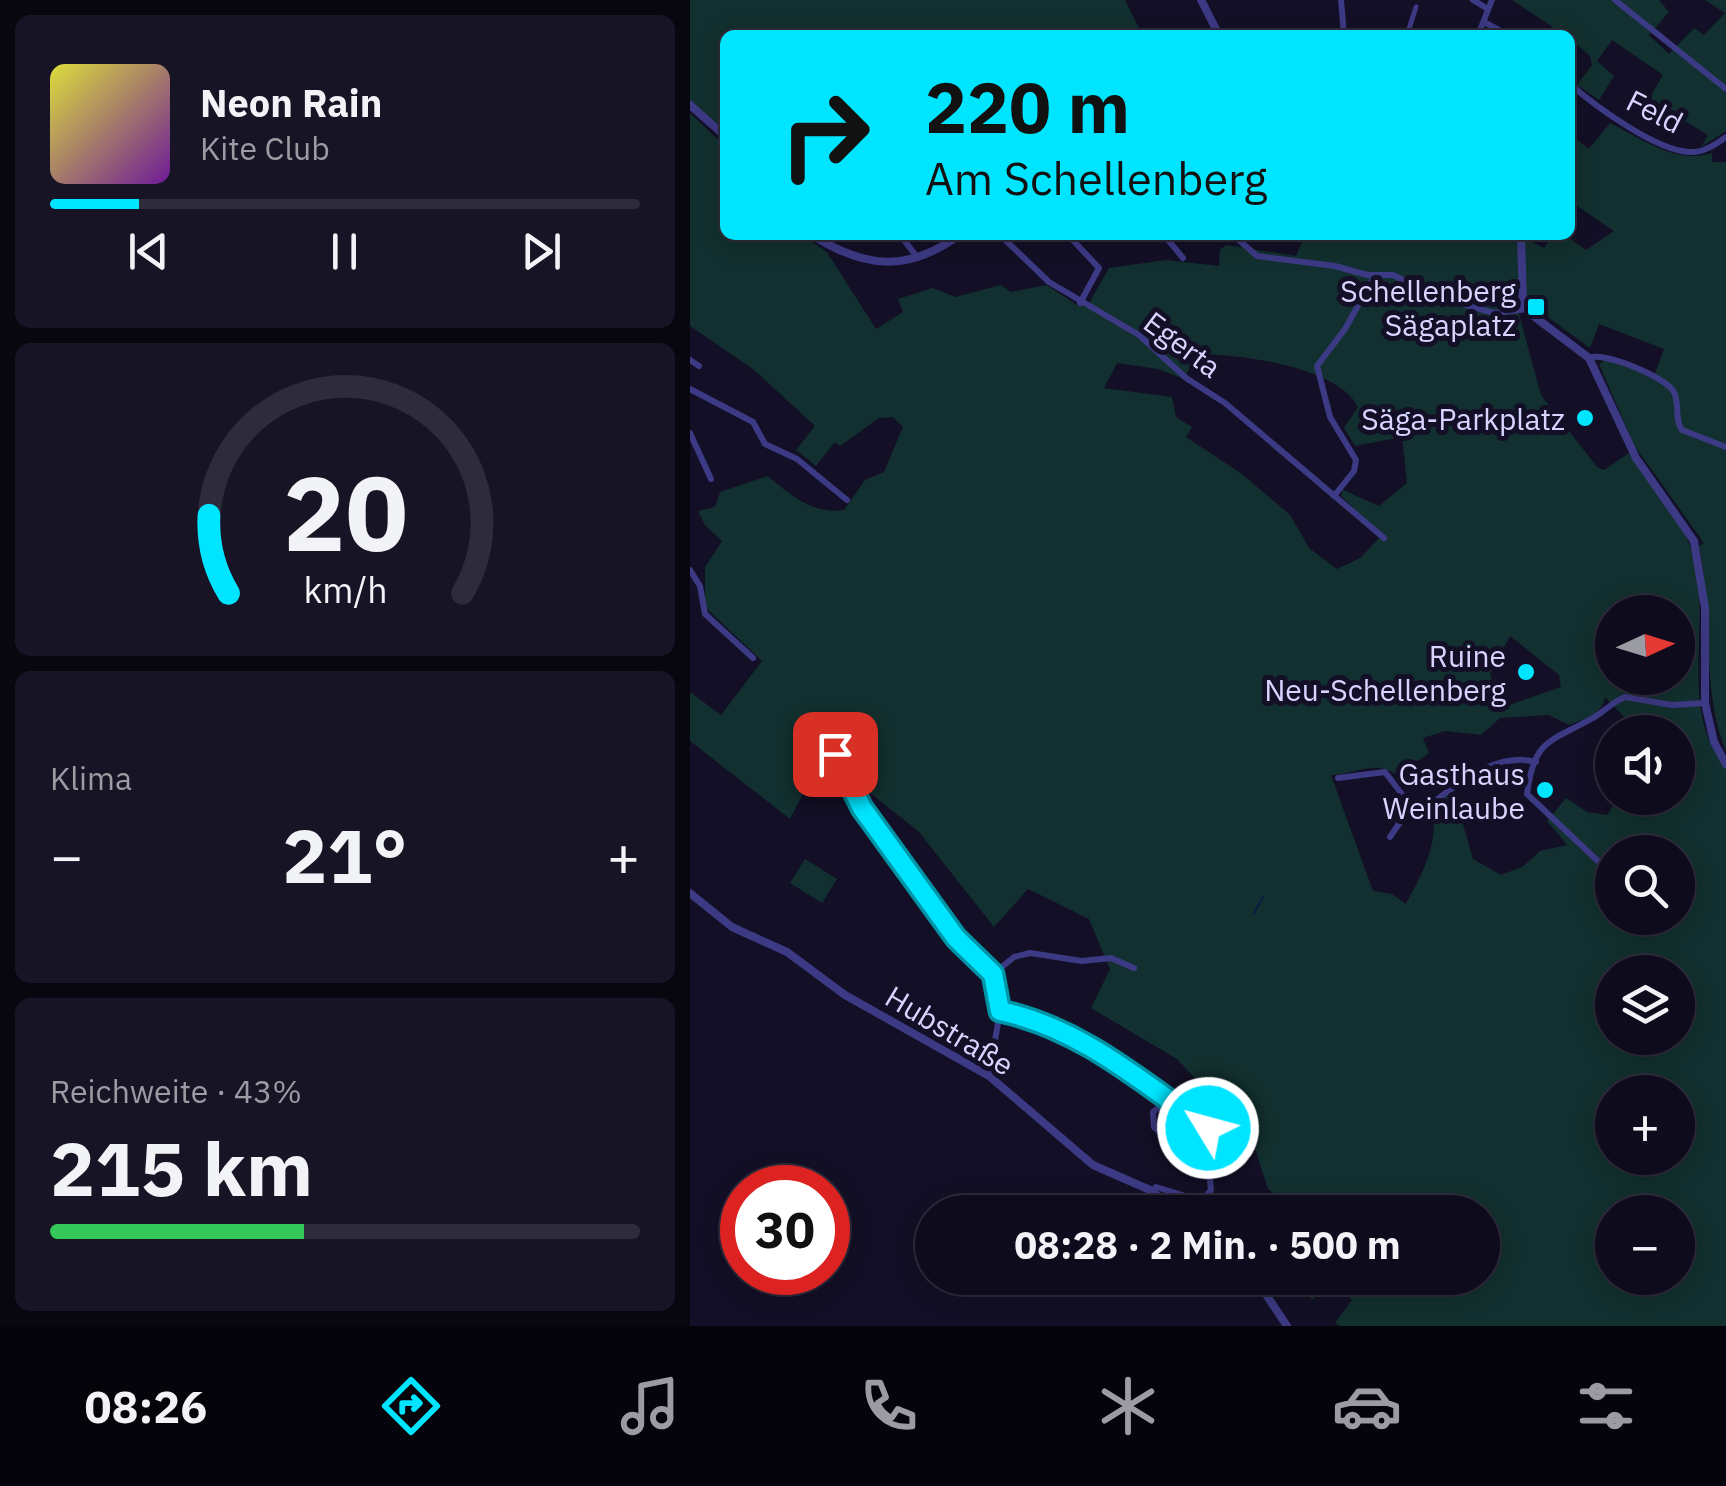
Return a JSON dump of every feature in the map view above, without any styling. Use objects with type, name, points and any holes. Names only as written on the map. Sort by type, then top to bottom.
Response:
[{"type":"street","points":[[1201,0],[1216,30]]},
{"type":"street","points":[[1342,0],[1344,30]]},
{"type":"street","points":[[1473,0],[1488,9]]},
{"type":"street","points":[[1480,30],[1492,0]]},
{"type":"street","points":[[1615,0],[1726,89]]},
{"type":"street","points":[[1409,30],[1416,7]]},
{"type":"street","points":[[1484,22],[1499,30]]},
{"type":"street","name":"Feld","points":[[1575,88],[1613,117],[1680,150],[1701,151],[1726,137]]},
{"type":"street","points":[[690,105],[720,131]]},
{"type":"street","points":[[823,240],[876,263],[918,260],[951,240]]},
{"type":"street","points":[[904,240],[918,260]]},
{"type":"street","name":"Egerta","points":[[1005,240],[1034,270],[1080,303],[1138,335],[1186,378],[1225,403],[1384,538]]},
{"type":"street","points":[[1073,240],[1099,268],[1080,303]]},
{"type":"street","points":[[1168,240],[1182,258]]},
{"type":"street","points":[[1239,240],[1257,256],[1393,275],[1434,296],[1494,313],[1527,310]]},
{"type":"street","points":[[1521,240],[1522,295],[1527,310],[1589,358],[1636,458],[1694,541],[1703,586],[1705,703],[1714,742],[1726,764]]},
{"type":"street","points":[[1334,496],[1354,471],[1356,460],[1330,417],[1317,366],[1345,329],[1376,274]]},
{"type":"street","points":[[1589,358],[1601,356],[1662,380],[1673,391],[1682,430],[1726,447]]},
{"type":"street","points":[[690,360],[698,366]]},
{"type":"street","points":[[690,389],[753,422],[766,444],[797,459],[846,500]]},
{"type":"street","points":[[690,433],[711,479]]},
{"type":"street","points":[[690,570],[700,586],[706,614],[752,658]]},
{"type":"street","points":[[1595,859],[1532,802],[1527,788],[1551,737],[1626,697],[1672,706],[1705,703]]},
{"type":"street","points":[[835,754],[862,808],[956,938],[993,974],[1000,1011],[989,1076]]},
{"type":"street","points":[[1338,778],[1385,772],[1411,806],[1422,811],[1450,786],[1508,762],[1536,762]]},
{"type":"street","points":[[1390,836],[1411,806]]},
{"type":"street","name":"Hubstraße","points":[[690,893],[732,927],[787,952],[845,995],[989,1076],[1093,1165],[1157,1195]]},
{"type":"street","points":[[993,974],[1002,964],[1030,953],[1082,962],[1111,958],[1134,968]]},
{"type":"street","points":[[1000,1011],[1045,1025],[1091,1048],[1220,1136]]},
{"type":"street","points":[[1146,1195],[1156,1187],[1192,1198],[1205,1197],[1212,1190],[1210,1179],[1154,1127],[1152,1112],[1169,1100]]},
{"type":"street","points":[[1266,1295],[1287,1326]]},
{"type":"green space","points":[[690,0],[1125,0],[1139,28],[720,30],[720,126],[690,102]]},
{"type":"green space","points":[[1512,0],[1659,0],[1669,12],[1649,35],[1669,54],[1694,28],[1704,35],[1725,13],[1705,0],[1726,0],[1726,131],[1701,147],[1708,135],[1649,99],[1663,75],[1612,40],[1597,61],[1614,76],[1599,100],[1577,85],[1592,65],[1590,56],[1575,43],[1575,30],[1551,30],[1553,27]]},
{"type":"green space","points":[[690,113],[720,141],[720,240],[809,240],[827,252],[876,329],[903,312],[898,299],[933,288],[955,297],[1001,285],[1011,292],[1047,285],[1077,305],[1089,303],[1109,268],[1166,260],[1219,266],[1220,249],[1227,245],[1296,256],[1303,240],[1527,240],[1544,248],[1550,240],[1572,240],[1586,250],[1614,231],[1575,204],[1575,138],[1589,149],[1610,123],[1672,153],[1712,153],[1712,162],[1726,162],[1726,752],[1710,676],[1699,546],[1704,543],[1634,445],[1599,364],[1605,360],[1654,376],[1664,349],[1599,324],[1590,348],[1549,318],[1545,308],[1517,307],[1541,395],[1597,467],[1604,470],[1629,453],[1675,516],[1694,558],[1699,584],[1698,666],[1703,720],[1711,745],[1726,768],[1726,1326],[1340,1326],[1335,1323],[1352,1300],[1346,1295],[1500,1295],[1500,1195],[1276,1195],[1268,1189],[1252,1139],[1177,1059],[1091,1008],[1110,969],[1089,919],[1028,889],[994,927],[919,832],[823,755],[790,819],[690,741],[690,692],[721,715],[762,661],[705,607],[705,567],[722,541],[705,525],[698,511],[715,507],[720,492],[768,476],[813,506],[844,510],[865,480],[884,472],[903,427],[893,417],[879,418],[840,446],[835,442],[816,466],[796,450],[815,426],[753,369],[690,326]],"holes":[[[1197,354],[1262,360],[1331,382],[1358,407],[1344,428],[1355,446],[1402,437],[1407,483],[1379,506],[1343,490],[1341,496],[1382,535],[1360,558],[1337,569],[1309,548],[1290,515],[1242,474],[1186,437],[1192,427],[1176,417],[1172,397],[1104,388],[1117,363],[1158,369],[1184,379]],[[1510,636],[1559,675],[1561,687],[1500,708],[1490,674]]]},
{"type":"green space","points":[[805,859],[837,879],[822,903],[790,883]]},
{"type":"waterway","points":[[1254,913],[1263,897]]},
{"type":"place","name":"Schellenberg Sägaplatz","points":[[1536,307]]},
{"type":"place","name":"Säga-Parkplatz","points":[[1585,418]]},
{"type":"place","name":"Ruine Neu-Schellenberg","points":[[1526,672]]},
{"type":"place","name":"Gasthaus Weinlaube","points":[[1545,790]]},
{"type":"route","points":[[835,754],[862,808],[910,869],[956,938],[993,974],[1000,1011],[1045,1025],[1116,1061],[1208,1128]]}]
